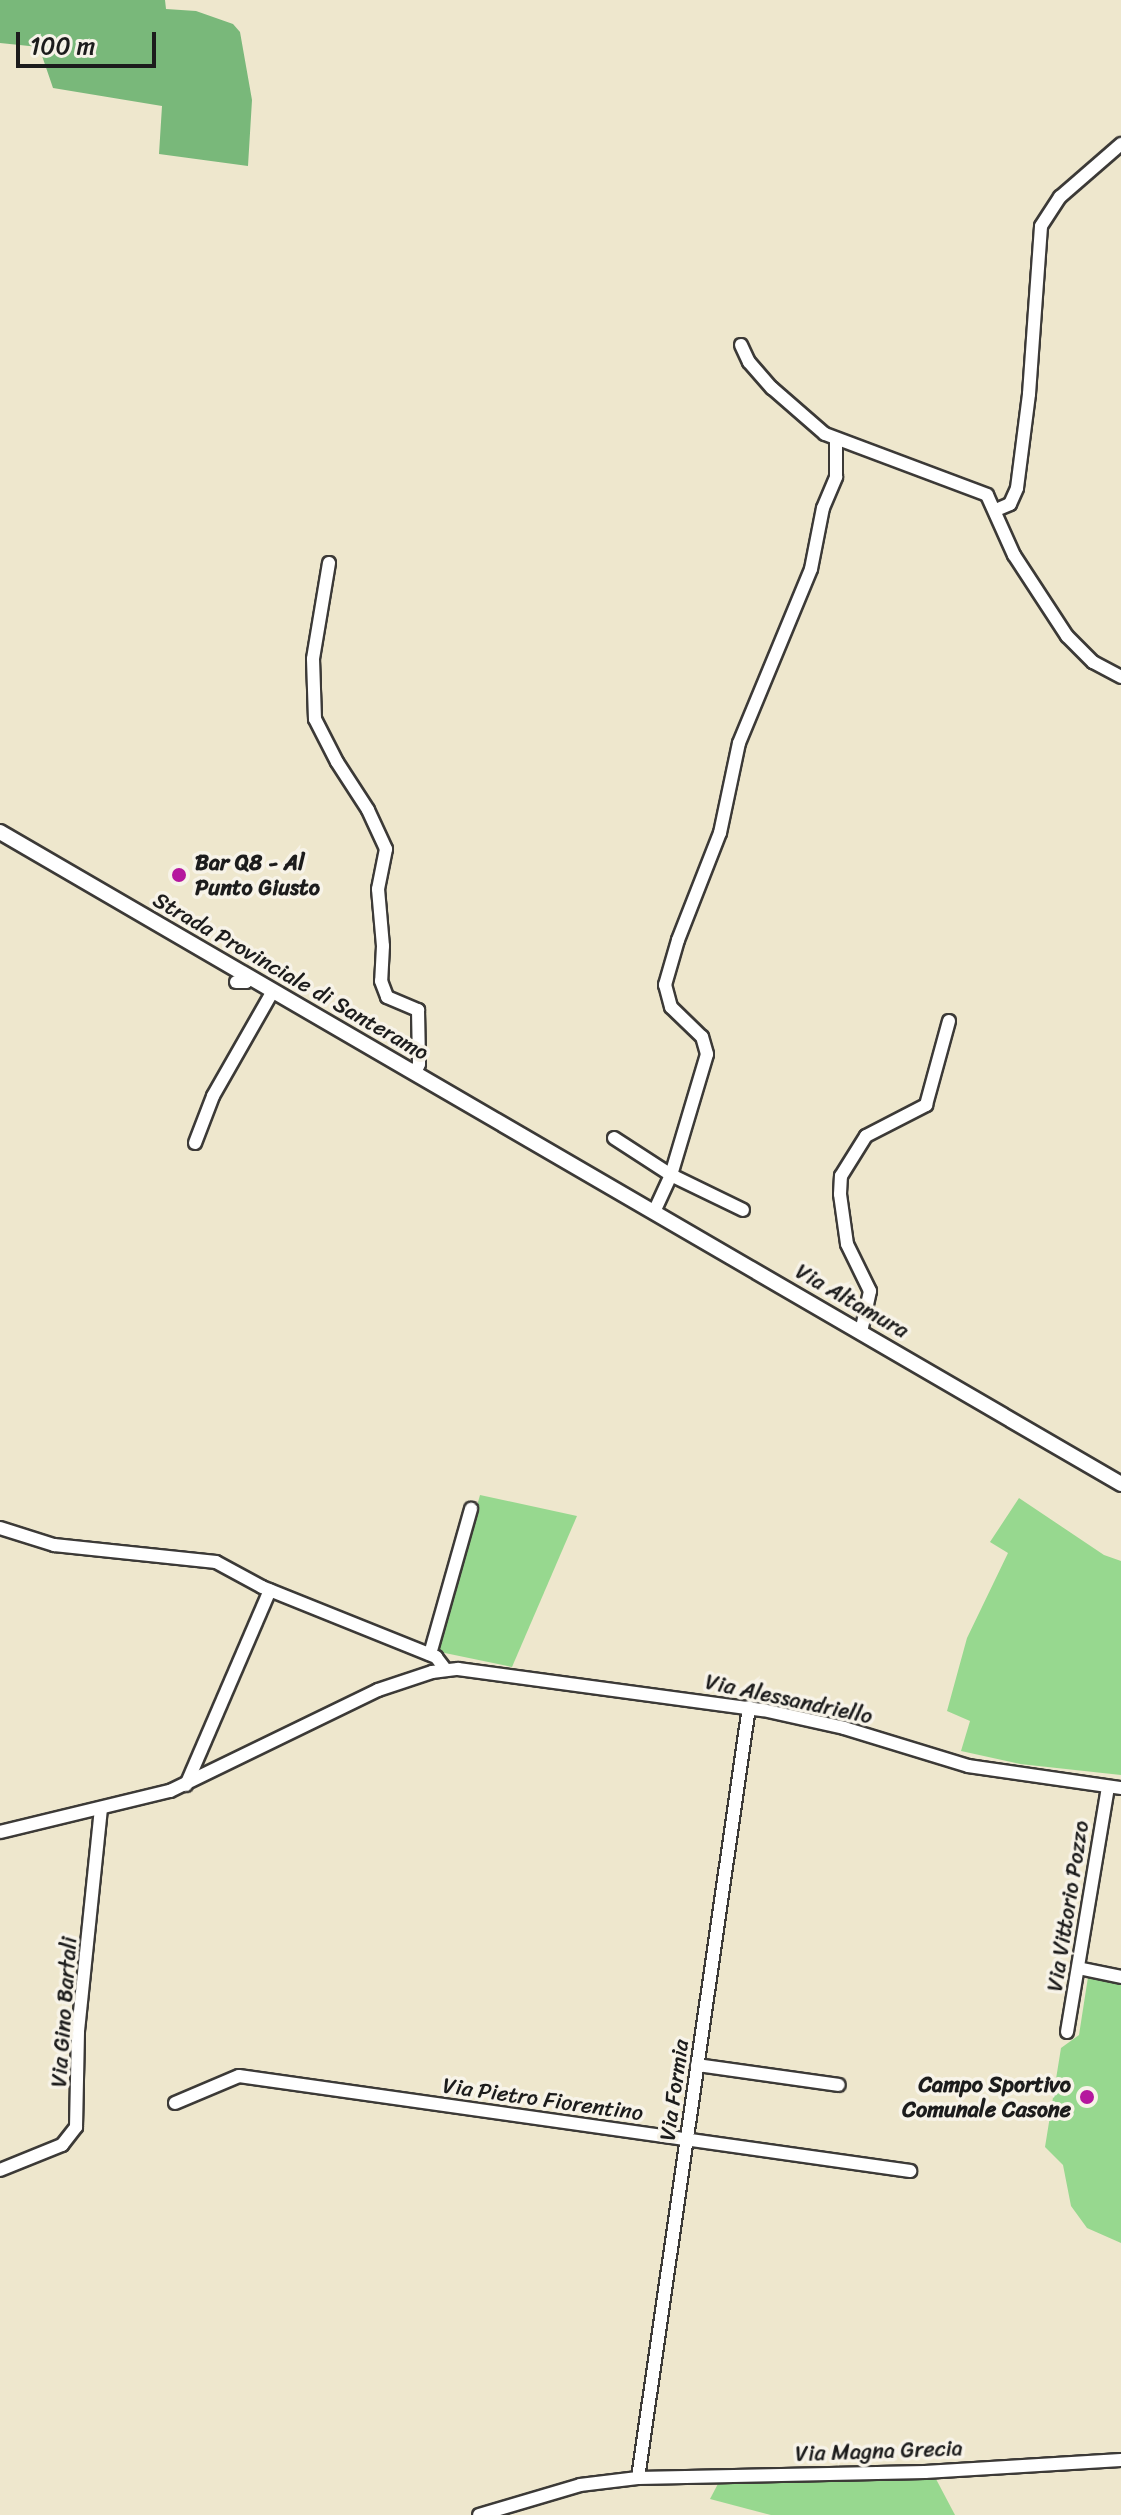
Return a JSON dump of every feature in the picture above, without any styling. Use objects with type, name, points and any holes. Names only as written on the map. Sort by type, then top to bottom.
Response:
[{"type":"main road","name":"Strada Provinciale di Santeramo","points":[[0,832],[243,979],[273,991],[561,1158]]},
{"type":"main road","name":"Via Altamura","points":[[561,1158],[1121,1484]]},
{"type":"street","points":[[996,510],[1010,504],[1017,488],[1029,394],[1041,226],[1060,197],[1121,144]]},
{"type":"street","points":[[741,345],[749,362],[772,388],[836,439],[975,488],[992,499],[1014,555],[1067,636],[1093,662],[1121,677]]},
{"type":"street","points":[[654,1212],[671,1175],[707,1054],[702,1037],[671,1007],[665,985],[678,940],[720,833],[739,743],[811,569],[820,516],[836,477],[836,439]]},
{"type":"street","points":[[329,563],[313,659],[315,719],[337,762],[363,800],[386,849],[378,889],[383,946],[381,981],[387,997],[418,1010],[419,1064],[415,1073]]},
{"type":"street","points":[[195,1143],[213,1096],[273,991]]},
{"type":"street","points":[[861,1332],[870,1291],[847,1244],[840,1194],[841,1176],[866,1136],[926,1105],[949,1021]]},
{"type":"street","points":[[614,1138],[671,1175],[743,1210]]},
{"type":"street","points":[[430,1654],[471,1509]]},
{"type":"street","points":[[0,1528],[54,1545],[216,1562],[270,1590],[430,1654],[445,1669],[389,1686],[345,1705],[186,1785],[101,1809],[0,1832]]},
{"type":"street","points":[[186,1785],[270,1590]]},
{"type":"street","name":"Via Alessandriello","points":[[445,1669],[749,1707],[818,1721],[968,1766],[1114,1787]]},
{"type":"street","name":"Via Formia","points":[[638,2478],[749,1707]]},
{"type":"street","name":"Via Vittorio Pozzo","points":[[1067,2032],[1114,1787]]},
{"type":"street","name":"Via Gino Bartali","points":[[0,2170],[62,2145],[76,2127],[78,2031],[101,1809]]},
{"type":"street","points":[[1078,1968],[1121,1977]]},
{"type":"street","points":[[697,2065],[839,2085]]},
{"type":"street","name":"Via Pietro Fiorentino","points":[[175,2103],[239,2076],[910,2171]]},
{"type":"street","name":"Via Magna Grecia","points":[[479,2515],[580,2485],[638,2478],[925,2472],[1121,2460]]},
{"type":"green space","points":[[0,0],[165,0],[166,9],[196,11],[233,24],[240,32],[252,100],[248,166],[159,154],[162,106],[53,88],[39,47],[0,43]]},
{"type":"green space","points":[[480,1495],[577,1516],[512,1667],[440,1652],[438,1645]]},
{"type":"green space","points":[[1019,1498],[1104,1555],[1121,1561],[1121,1775],[1020,1764],[961,1751],[970,1721],[947,1711],[967,1638],[1008,1553],[990,1542]]},
{"type":"green space","name":"Campo Sportivo Comunale Casone","points":[[1088,1977],[1121,1982],[1121,2243],[1087,2228],[1071,2206],[1063,2165],[1045,2147],[1061,2048],[1079,2035]]},
{"type":"green space","points":[[897,2476],[936,2479],[955,2515],[771,2515],[710,2499],[721,2478]]},
{"type":"place","name":"Bar Q8 - Al Punto Giusto","points":[[179,875]]},
{"type":"place","name":"Campo Sportivo Comunale Casone","points":[[1087,2097]]}]
